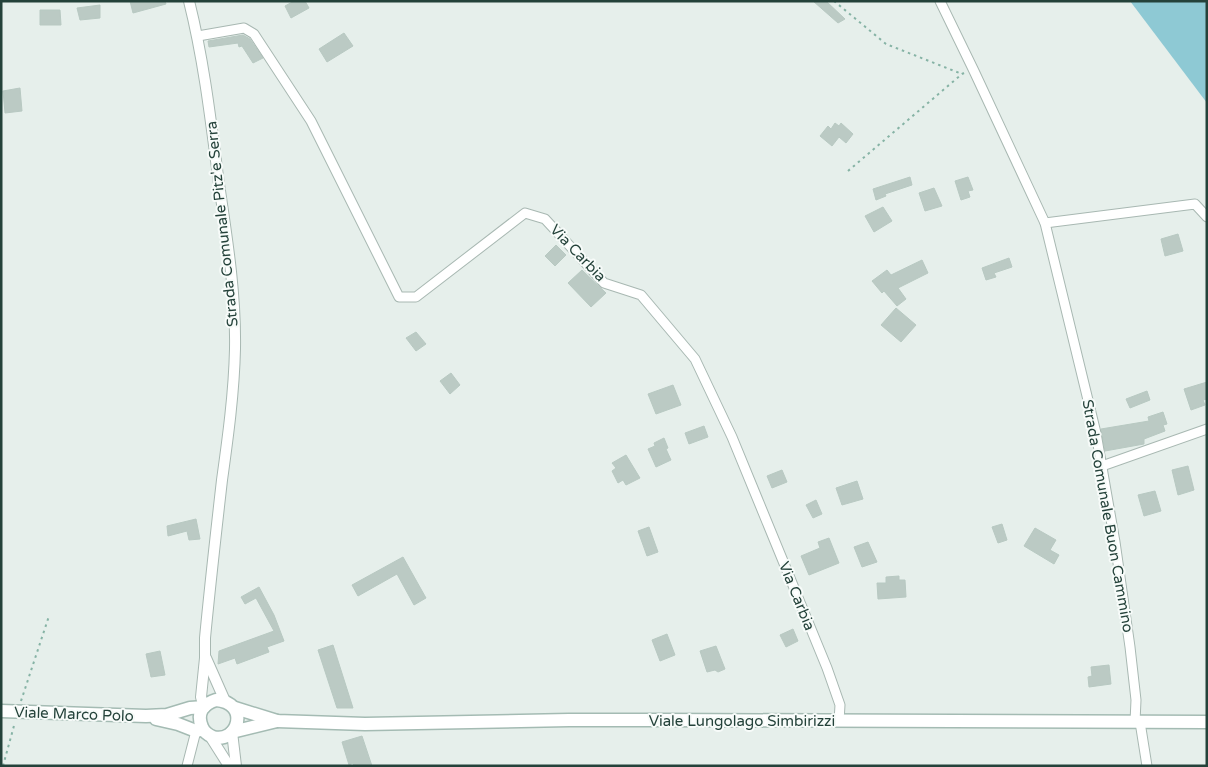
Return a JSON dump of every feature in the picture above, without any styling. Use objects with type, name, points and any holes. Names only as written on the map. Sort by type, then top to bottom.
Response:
[{"type":"main road","points":[[216,700],[230,704],[237,714],[236,727],[232,732],[222,738],[204,733],[200,712],[204,707],[216,700]]},
{"type":"main road","name":"Viale Lungolago Simbirizzi","points":[[230,704],[277,721]]},
{"type":"main road","name":"Viale Marco Polo","points":[[1,711],[146,716],[167,715],[190,708],[204,707]]},
{"type":"main road","name":"Viale Marco Polo","points":[[146,716],[204,733]]},
{"type":"main road","name":"Viale Lungolago Simbirizzi","points":[[232,732],[277,721],[365,724],[569,720],[1207,722]]},
{"type":"street","name":"Strada Comunale Pitz'e Serra","points":[[189,1],[198,36],[210,108],[229,257],[235,346],[229,429],[205,638],[206,658],[201,697],[204,707]]},
{"type":"street","name":"Strada Comunale Buon Cammino","points":[[940,1],[1045,223],[1096,433],[1115,542],[1130,647],[1138,722],[1147,766]]},
{"type":"street","name":"Via Carbia","points":[[198,36],[244,28],[254,34],[311,121],[399,297],[416,297],[525,213],[545,219],[604,282],[641,295],[695,360],[732,437],[827,668],[840,705],[839,721]]},
{"type":"street","points":[[1045,223],[1195,204],[1207,217]]},
{"type":"street","points":[[1102,466],[1207,429]]},
{"type":"street","name":"Strada Comunale Pitz'e Serra","points":[[206,658],[230,704]]},
{"type":"street","points":[[232,732],[236,766]]},
{"type":"street","points":[[187,766],[204,733],[229,766]]},
{"type":"path","points":[[834,1],[886,44],[962,74]]},
{"type":"path","points":[[848,171],[962,74],[974,71]]},
{"type":"path","points":[[3,766],[18,711],[49,616]]},
{"type":"water","points":[[1130,1],[1207,1],[1207,103]]},
{"type":"building","points":[[130,1],[165,1],[166,4],[133,13]]},
{"type":"building","points":[[294,1],[305,1],[309,8],[291,18],[285,6]]},
{"type":"building","points":[[813,1],[826,1],[845,19],[838,23]]},
{"type":"building","points":[[100,5],[100,18],[80,20],[77,8]]},
{"type":"building","points":[[40,10],[60,10],[61,25],[40,25]]},
{"type":"building","points":[[344,33],[353,46],[327,62],[319,49]]},
{"type":"building","points":[[243,35],[250,39],[263,58],[253,63],[242,46],[239,47],[238,43],[209,47],[208,41]]},
{"type":"building","points":[[20,88],[22,111],[5,113],[3,91]]},
{"type":"building","points":[[835,123],[839,126],[841,123],[853,134],[846,143],[839,137],[832,146],[820,136],[828,126],[831,129]]},
{"type":"building","points":[[910,177],[912,185],[885,194],[886,196],[876,200],[873,189]]},
{"type":"building","points":[[968,177],[973,190],[968,191],[970,197],[961,200],[955,181]]},
{"type":"building","points":[[934,188],[942,206],[925,211],[919,193]]},
{"type":"building","points":[[883,207],[892,221],[874,232],[865,216]]},
{"type":"building","points":[[1178,234],[1183,251],[1165,256],[1161,239]]},
{"type":"building","points":[[556,245],[566,255],[555,266],[545,256]]},
{"type":"building","points":[[1009,258],[1012,267],[994,273],[996,277],[986,280],[982,268]]},
{"type":"building","points":[[922,260],[928,273],[898,288],[906,299],[897,306],[872,281],[887,270],[891,275]]},
{"type":"building","points":[[582,270],[606,293],[591,307],[568,283]]},
{"type":"building","points":[[896,308],[916,325],[901,342],[881,325]]},
{"type":"building","points":[[416,332],[426,344],[416,351],[406,338]]},
{"type":"building","points":[[451,373],[460,385],[450,394],[440,381]]},
{"type":"building","points":[[1207,382],[1207,399],[1203,400],[1205,405],[1191,410],[1184,389]]},
{"type":"building","points":[[673,385],[681,405],[656,414],[648,394]]},
{"type":"building","points":[[1147,391],[1150,400],[1130,408],[1126,399]]},
{"type":"building","points":[[1163,412],[1167,424],[1163,425],[1165,431],[1144,439],[1144,444],[1105,451],[1101,429],[1149,421],[1148,417]]},
{"type":"building","points":[[704,426],[708,437],[689,444],[685,433]]},
{"type":"building","points":[[664,438],[671,460],[656,467],[648,449],[655,446],[654,443]]},
{"type":"building","points":[[626,455],[640,478],[626,485],[623,480],[618,483],[612,471],[616,468],[612,463]]},
{"type":"building","points":[[1188,466],[1194,490],[1178,495],[1172,470]]},
{"type":"building","points":[[782,470],[787,482],[772,488],[767,476]]},
{"type":"building","points":[[857,481],[863,499],[842,505],[836,488]]},
{"type":"building","points":[[1155,491],[1161,511],[1144,516],[1138,495]]},
{"type":"building","points":[[816,500],[822,514],[813,518],[806,505]]},
{"type":"building","points":[[196,519],[200,539],[189,540],[187,531],[168,536],[167,526]]},
{"type":"building","points":[[1002,524],[1007,540],[998,543],[992,527]]},
{"type":"building","points":[[649,527],[658,552],[647,556],[638,531]]},
{"type":"building","points":[[1035,528],[1056,540],[1050,550],[1059,555],[1054,564],[1024,546]]},
{"type":"building","points":[[829,538],[839,563],[809,575],[801,556],[820,548],[818,542]]},
{"type":"building","points":[[868,542],[877,562],[862,567],[854,547]]},
{"type":"building","points":[[403,557],[426,598],[414,605],[397,574],[358,596],[352,585]]},
{"type":"building","points":[[899,576],[899,580],[905,580],[906,597],[878,599],[877,583],[886,583],[886,577]]},
{"type":"building","points":[[259,587],[274,615],[284,641],[267,647],[269,652],[237,664],[235,658],[218,664],[219,651],[274,631],[256,598],[245,604],[241,597]]},
{"type":"building","points":[[793,629],[798,641],[786,647],[780,635]]},
{"type":"building","points":[[667,634],[675,655],[660,661],[652,640]]},
{"type":"building","points":[[333,645],[353,708],[337,708],[318,650]]},
{"type":"building","points":[[716,646],[725,669],[718,672],[715,670],[707,672],[700,651]]},
{"type":"building","points":[[160,651],[165,675],[151,677],[146,654]]},
{"type":"building","points":[[1109,665],[1111,684],[1089,687],[1088,677],[1092,676],[1091,667]]},
{"type":"building","points":[[362,736],[372,766],[354,766],[353,763],[349,765],[342,742]]}]
